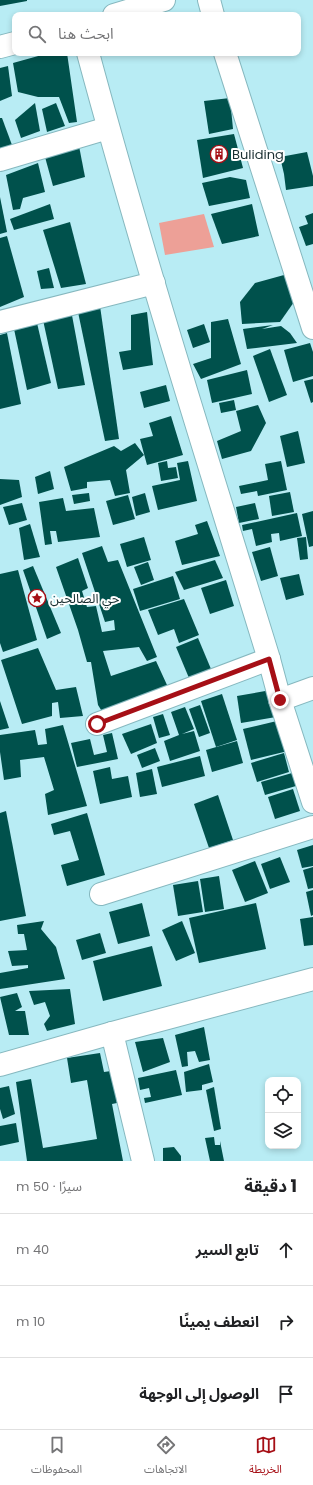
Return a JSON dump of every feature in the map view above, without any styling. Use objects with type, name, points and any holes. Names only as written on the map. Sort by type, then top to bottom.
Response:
[{"type":"street","points":[[124,12],[164,0]]},
{"type":"street","points":[[209,0],[212,12]]},
{"type":"street","points":[[0,47],[12,44]]},
{"type":"street","points":[[89,56],[108,128],[154,283],[269,659],[280,700],[313,802]]},
{"type":"street","points":[[227,56],[313,328]]},
{"type":"street","points":[[0,160],[108,128]]},
{"type":"street","points":[[0,322],[154,283]]},
{"type":"street","points":[[97,724],[269,659]]},
{"type":"street","points":[[280,700],[313,688]]},
{"type":"street","points":[[101,894],[313,827]]},
{"type":"street","points":[[0,1066],[112,1033],[313,979]]},
{"type":"street","points":[[112,1033],[143,1161]]},
{"type":"shaded area","points":[[204,214],[214,247],[165,255],[159,223]]},
{"type":"building","points":[[0,0],[27,0],[27,1],[0,6]]},
{"type":"building","points":[[38,56],[67,56],[77,122],[69,123],[59,97],[38,97],[18,92],[13,63]]},
{"type":"building","points":[[8,66],[12,96],[0,101],[0,68]]},
{"type":"building","name":"Buliding","points":[[230,98],[233,129],[209,134],[204,101]]},
{"type":"building","points":[[35,103],[40,131],[21,138],[15,120]]},
{"type":"building","points":[[56,103],[65,126],[47,132],[42,109]]},
{"type":"building","points":[[0,118],[2,118],[12,145],[0,149]]},
{"type":"building","name":"Buliding","points":[[234,134],[243,168],[203,178],[197,140]]},
{"type":"building","points":[[79,146],[85,177],[53,186],[45,157]]},
{"type":"building","points":[[307,152],[313,176],[313,186],[286,190],[280,157]]},
{"type":"building","points":[[38,163],[45,192],[23,198],[20,209],[13,210],[6,175]]},
{"type":"building","points":[[230,177],[246,180],[250,198],[209,206],[202,183]]},
{"type":"building","points":[[0,197],[7,232],[0,234]]},
{"type":"building","points":[[50,204],[54,219],[14,230],[10,219]]},
{"type":"building","points":[[252,204],[259,236],[222,244],[211,214]]},
{"type":"building","points":[[313,213],[313,244],[306,246],[299,227],[308,224],[305,216]]},
{"type":"building","points":[[70,222],[86,284],[61,288],[43,230]]},
{"type":"building","points":[[7,236],[24,297],[0,307],[0,238]]},
{"type":"building","points":[[49,268],[54,288],[41,289],[37,271]]},
{"type":"building","points":[[284,275],[294,302],[280,322],[242,324],[240,302],[255,283]]},
{"type":"building","points":[[100,306],[119,439],[105,441],[78,312]]},
{"type":"building","points":[[71,310],[85,385],[58,389],[43,320]]},
{"type":"building","points":[[147,312],[153,365],[123,370],[119,352],[131,350],[131,315]]},
{"type":"building","points":[[228,319],[241,364],[201,379],[193,364],[211,358],[211,322]]},
{"type":"building","points":[[37,323],[51,383],[27,390],[14,329]]},
{"type":"building","points":[[204,324],[210,342],[193,348],[187,330]]},
{"type":"building","points":[[273,325],[262,329],[281,326],[290,333],[297,343],[247,349],[243,329]]},
{"type":"building","points":[[7,333],[21,404],[0,409],[0,335]]},
{"type":"building","points":[[310,343],[313,352],[313,376],[293,382],[284,350]]},
{"type":"building","points":[[270,349],[287,395],[269,402],[253,356]]},
{"type":"building","points":[[247,370],[252,394],[212,403],[207,380]]},
{"type":"building","points":[[313,379],[313,402],[311,403],[304,381]]},
{"type":"building","points":[[166,385],[170,401],[144,408],[140,392]]},
{"type":"building","points":[[234,400],[236,410],[221,413],[219,403]]},
{"type":"building","points":[[258,405],[266,423],[251,451],[222,459],[217,441],[241,431],[236,411]]},
{"type":"building","points":[[171,416],[183,455],[147,465],[140,439],[153,436],[149,423]]},
{"type":"building","points":[[298,431],[305,463],[287,467],[280,436]]},
{"type":"building","points":[[135,443],[144,455],[126,470],[130,493],[115,496],[110,480],[87,482],[87,488],[71,491],[64,467],[114,446],[121,451]]},
{"type":"building","points":[[167,461],[168,468],[176,467],[178,478],[161,481],[158,463]]},
{"type":"building","points":[[188,461],[197,501],[158,510],[152,486],[180,480],[177,463]]},
{"type":"building","points":[[281,461],[287,490],[258,496],[257,491],[241,494],[239,486],[268,480],[265,464]]},
{"type":"building","points":[[50,471],[54,489],[38,494],[35,477]]},
{"type":"building","points":[[0,479],[19,480],[22,497],[0,505]]},
{"type":"building","points":[[290,492],[294,512],[272,516],[269,496]]},
{"type":"building","points":[[89,493],[90,501],[74,504],[72,495]]},
{"type":"building","points":[[145,493],[150,512],[136,516],[132,497]]},
{"type":"building","points":[[128,495],[135,519],[113,525],[106,501]]},
{"type":"building","points":[[63,498],[66,511],[94,508],[100,537],[58,542],[56,531],[50,531],[52,544],[45,545],[39,502]]},
{"type":"building","points":[[22,503],[27,520],[9,525],[3,507]]},
{"type":"building","points":[[255,503],[259,519],[239,523],[236,507]]},
{"type":"building","points":[[313,511],[313,546],[309,547],[302,514]]},
{"type":"building","points":[[297,513],[302,536],[280,541],[279,533],[271,534],[272,542],[256,546],[252,529],[243,531],[242,525]]},
{"type":"building","points":[[207,521],[220,556],[182,565],[175,541],[198,534],[195,525]]},
{"type":"building","points":[[30,524],[40,557],[24,560],[19,528]]},
{"type":"building","points":[[144,537],[151,560],[127,567],[120,544]]},
{"type":"building","points":[[306,537],[308,559],[300,560],[297,538]]},
{"type":"building","points":[[102,546],[108,562],[118,560],[157,657],[147,661],[139,647],[103,651],[111,676],[156,661],[167,685],[163,694],[103,713],[98,705],[91,662],[87,662],[78,630],[56,567],[78,558],[88,588],[82,591],[87,607],[96,606],[102,632],[115,630],[114,620],[105,622],[82,553]]},
{"type":"building","points":[[270,547],[278,576],[261,581],[252,552]]},
{"type":"building","points":[[215,560],[223,578],[184,590],[175,572]]},
{"type":"building","points":[[148,562],[154,580],[141,585],[134,567]]},
{"type":"building","points":[[33,566],[61,633],[47,639],[23,570]]},
{"type":"building","points":[[18,570],[37,640],[3,652],[0,643],[0,574]]},
{"type":"building","points":[[299,574],[304,595],[286,600],[280,578]]},
{"type":"building","points":[[173,576],[180,599],[140,611],[133,589]]},
{"type":"building","points":[[226,580],[234,606],[210,614],[201,588]]},
{"type":"building","points":[[184,599],[199,635],[179,643],[174,629],[158,635],[148,610]]},
{"type":"building","points":[[198,638],[211,669],[189,678],[176,647]]},
{"type":"building","points":[[38,648],[56,690],[76,687],[83,716],[60,718],[58,702],[52,703],[52,716],[22,724],[1,660]]},
{"type":"building","points":[[271,690],[276,717],[241,723],[237,696]]},
{"type":"building","points":[[222,694],[237,740],[216,747],[201,701]]},
{"type":"building","points":[[0,701],[9,728],[0,730]]},
{"type":"building","points":[[200,705],[210,733],[199,737],[189,709]]},
{"type":"building","points":[[185,707],[194,729],[182,734],[194,731],[200,751],[170,761],[164,741],[179,735],[171,712]]},
{"type":"building","points":[[163,714],[170,735],[159,738],[153,717]]},
{"type":"building","points":[[281,720],[288,751],[251,760],[243,729]]},
{"type":"building","points":[[151,724],[157,743],[131,754],[122,734]]},
{"type":"building","points":[[63,725],[87,806],[48,815],[45,794],[54,790],[44,757],[20,760],[21,777],[4,780],[0,752],[0,735],[35,730],[38,745],[47,744],[45,729]]},
{"type":"building","points":[[112,733],[118,759],[77,767],[71,743],[90,739],[94,755],[107,752],[103,735]]},
{"type":"building","points":[[237,741],[243,763],[212,772],[206,750]]},
{"type":"building","points":[[155,748],[160,761],[142,768],[137,755]]},
{"type":"building","points":[[284,753],[289,772],[257,782],[251,763]]},
{"type":"building","points":[[200,756],[205,776],[162,787],[157,767]]},
{"type":"building","points":[[110,767],[112,779],[128,776],[132,797],[100,804],[93,771]]},
{"type":"building","points":[[152,769],[157,794],[140,797],[136,773]]},
{"type":"building","points":[[292,773],[296,786],[265,795],[261,782]]},
{"type":"building","points":[[293,789],[300,811],[275,819],[268,797]]},
{"type":"building","points":[[218,795],[233,840],[209,848],[194,804]]},
{"type":"building","points":[[6,811],[26,916],[0,921],[0,813]]},
{"type":"building","points":[[87,813],[105,875],[67,886],[61,865],[79,860],[70,831],[54,835],[51,824]]},
{"type":"building","points":[[313,845],[313,866],[302,868],[297,850]]},
{"type":"building","points":[[280,857],[290,882],[270,889],[261,864]]},
{"type":"building","points":[[255,861],[268,893],[245,902],[232,870]]},
{"type":"building","points":[[313,867],[313,888],[308,889],[303,870]]},
{"type":"building","points":[[219,876],[224,909],[205,912],[200,879]]},
{"type":"building","points":[[198,881],[203,912],[178,916],[173,885]]},
{"type":"building","points":[[313,890],[313,915],[311,916],[306,892]]},
{"type":"building","points":[[142,903],[150,936],[118,944],[109,912]]},
{"type":"building","points":[[256,903],[266,949],[199,963],[189,918]]},
{"type":"building","points":[[313,917],[313,945],[304,946],[300,919]]},
{"type":"building","points":[[44,921],[41,929],[56,947],[65,979],[0,989],[0,973],[28,968],[28,965],[12,966],[8,951],[27,950],[24,934],[18,934],[17,925]]},
{"type":"building","points":[[182,921],[195,953],[176,961],[162,930]]},
{"type":"building","points":[[100,933],[106,953],[82,960],[76,940]]},
{"type":"building","points":[[152,946],[162,986],[103,1001],[93,961]]},
{"type":"building","points":[[70,989],[75,1024],[47,1031],[44,1024],[50,1016],[45,1002],[34,1005],[29,991]]},
{"type":"building","points":[[17,993],[22,1007],[15,1011],[25,1011],[29,1035],[9,1035],[0,997]]},
{"type":"building","points":[[204,1027],[210,1060],[199,1062],[195,1051],[187,1052],[188,1066],[182,1067],[175,1035]]},
{"type":"building","points":[[163,1038],[170,1062],[143,1072],[135,1042]]},
{"type":"building","points":[[100,1053],[104,1072],[111,1071],[117,1103],[112,1104],[123,1161],[27,1161],[16,1082],[31,1079],[43,1148],[97,1139],[87,1080],[71,1083],[67,1058]]},
{"type":"building","points":[[209,1064],[213,1082],[202,1085],[202,1090],[186,1092],[184,1072]]},
{"type":"building","points":[[176,1070],[182,1095],[145,1103],[144,1098],[151,1097],[149,1088],[140,1090],[138,1078]]},
{"type":"building","points":[[9,1086],[15,1114],[3,1119],[0,1109],[0,1088]]},
{"type":"building","points":[[214,1087],[221,1129],[214,1131],[206,1090]]},
{"type":"building","points":[[16,1123],[19,1142],[0,1146],[0,1126]]},
{"type":"building","points":[[214,1137],[215,1145],[220,1145],[220,1141],[224,1161],[210,1161],[205,1138]]},
{"type":"building","points":[[174,1147],[181,1156],[181,1161],[163,1161],[163,1148]]},
{"type":"place","name":"Buliding","points":[[219,154]]},
{"type":"place","name":"حي الصالحين","points":[[37,598]]},
{"type":"route","points":[[97,724],[269,659],[280,700]]}]
